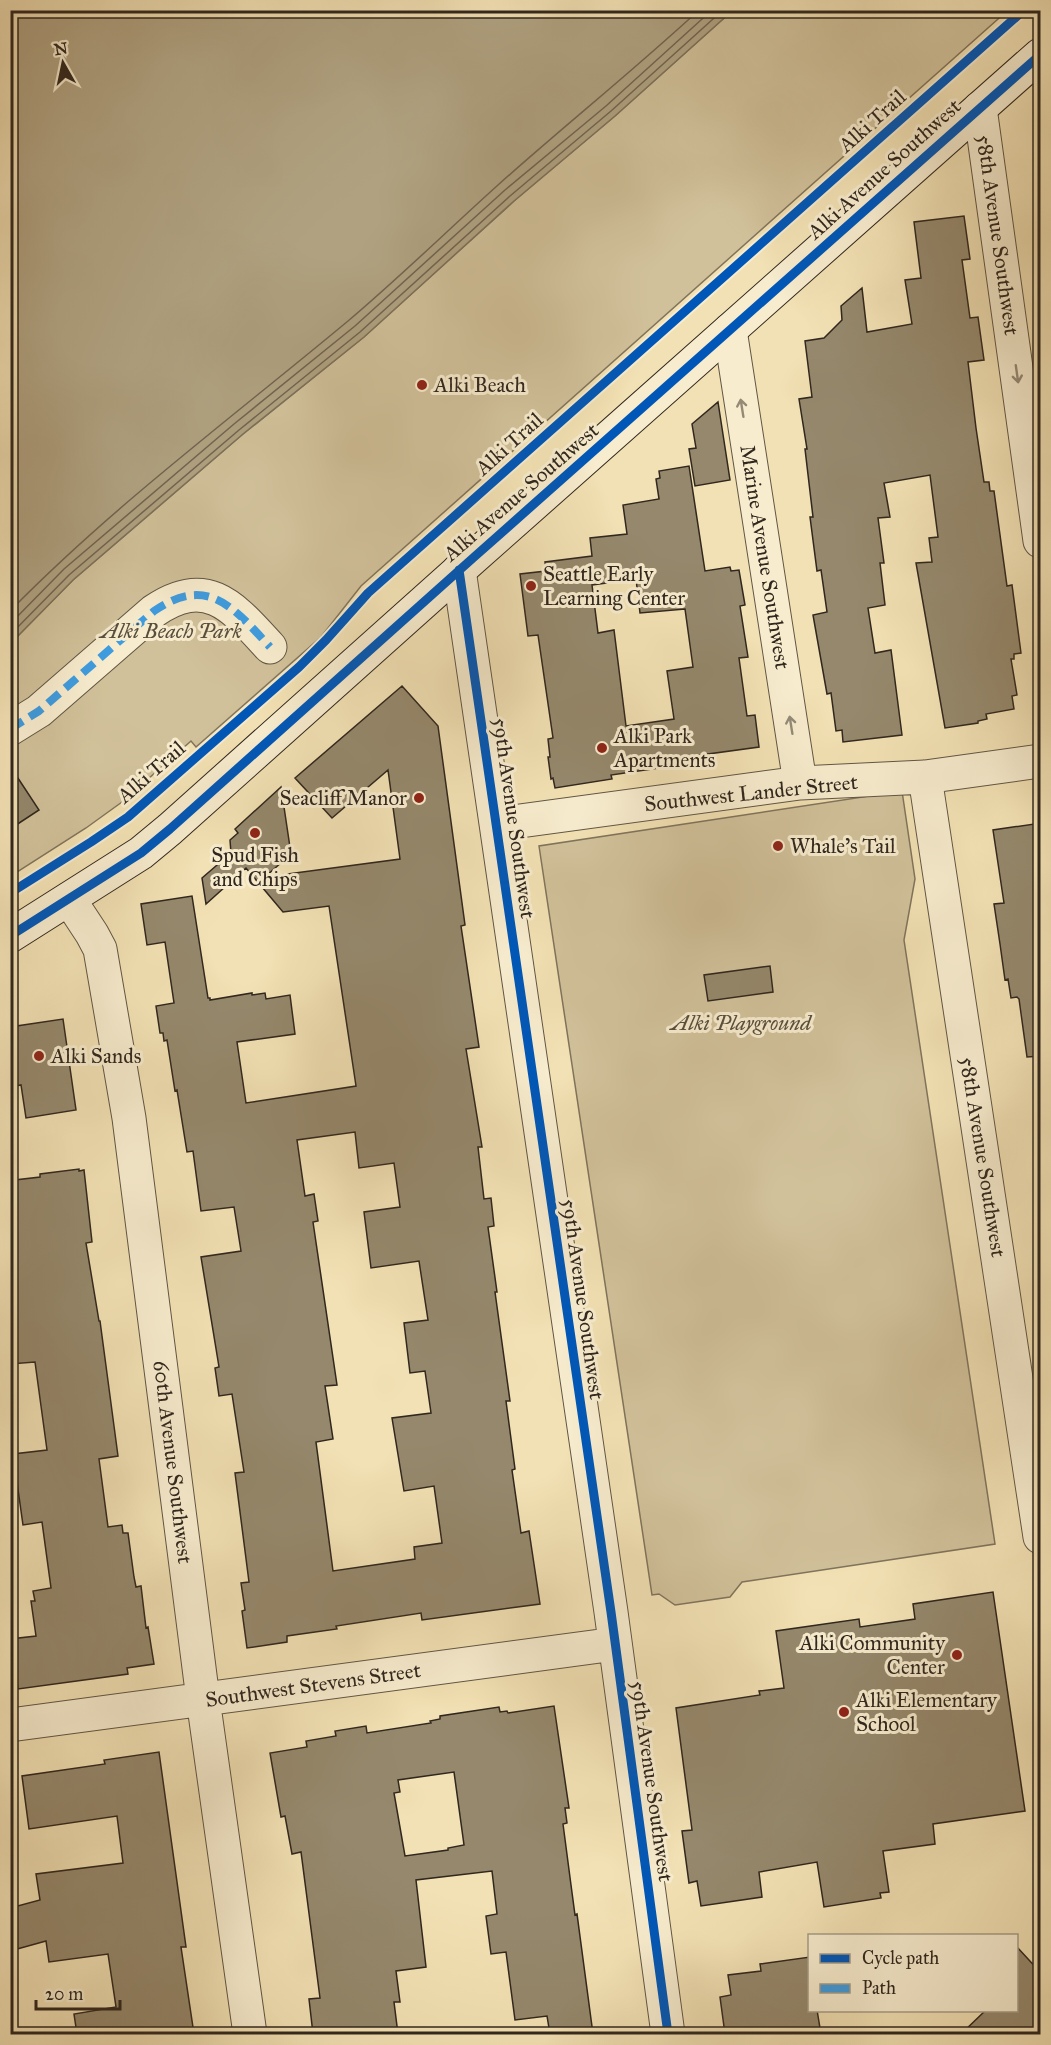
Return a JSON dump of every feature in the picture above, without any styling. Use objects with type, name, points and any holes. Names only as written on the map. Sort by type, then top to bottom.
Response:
[{"type":"street","name":"Alki Avenue Southwest","points":[[10,936],[141,853],[170,829],[1041,55]]},
{"type":"street","name":"58th Avenue Southwest","points":[[980,108],[1041,541]]},
{"type":"street","name":"Marine Avenue Southwest","points":[[730,330],[800,783]]},
{"type":"street","name":"59th Avenue Southwest","points":[[459,570],[498,824],[668,2034]]},
{"type":"street","points":[[10,729],[39,711],[167,602],[198,595],[215,598],[229,605],[270,647]]},
{"type":"street","name":"Southwest Lander Street","points":[[498,824],[800,783],[925,777],[1041,761]]},
{"type":"street","name":"58th Avenue Southwest","points":[[925,777],[1041,1538]]},
{"type":"street","name":"60th Avenue Southwest","points":[[69,899],[100,949],[127,1107],[203,1699],[250,2034]]},
{"type":"street","name":"Southwest Stevens Street","points":[[10,1725],[615,1644]]},
{"type":"green space","name":"Alki Beach Park","points":[[732,11],[1007,11],[361,586],[321,637],[196,747],[191,741],[122,802],[11,876],[11,643],[73,580],[243,434],[364,337],[514,201],[615,116]]},
{"type":"green space","name":"Alki Playground","points":[[902,791],[915,879],[904,940],[995,1544],[742,1582],[730,1597],[675,1605],[659,1594],[652,1595],[539,846]]},
{"type":"water","points":[[11,10],[732,11],[615,116],[514,201],[364,337],[243,434],[73,580],[11,643]]},
{"type":"building","points":[[964,216],[970,259],[962,260],[970,318],[978,317],[984,360],[968,362],[976,428],[984,482],[989,482],[990,491],[994,491],[1007,586],[1012,585],[1021,653],[1014,654],[1014,659],[1011,659],[1017,695],[1012,696],[1014,709],[986,714],[987,719],[978,721],[978,723],[945,728],[916,563],[932,562],[929,538],[938,537],[930,475],[884,483],[890,517],[878,518],[884,563],[880,563],[885,605],[868,608],[875,653],[891,650],[902,735],[843,742],[842,730],[836,731],[831,693],[827,694],[813,615],[827,612],[821,570],[817,571],[810,517],[813,517],[805,449],[807,449],[799,399],[812,397],[805,341],[824,338],[842,320],[841,306],[862,288],[867,332],[912,324],[905,280],[921,278],[914,222]]},
{"type":"building","points":[[718,402],[730,480],[695,486],[689,449],[696,448],[692,424]]},
{"type":"building","points":[[689,466],[705,571],[730,567],[731,571],[739,570],[745,605],[740,606],[748,657],[739,658],[747,716],[755,715],[759,747],[657,761],[658,768],[611,775],[612,779],[555,788],[553,778],[551,779],[548,757],[550,757],[548,739],[553,738],[538,635],[528,636],[520,574],[546,571],[545,562],[592,556],[590,538],[627,534],[623,505],[659,499],[656,479],[660,478],[659,471]],"holes":[[[636,579],[640,613],[685,609],[693,667],[667,671],[674,719],[626,726],[614,630],[598,633],[592,585]]]},
{"type":"building","points":[[402,686],[438,726],[465,925],[461,926],[479,1047],[466,1049],[482,1147],[478,1147],[484,1199],[491,1198],[494,1226],[488,1227],[510,1401],[506,1401],[515,1469],[512,1470],[521,1533],[529,1531],[540,1604],[422,1620],[421,1613],[336,1626],[337,1629],[287,1636],[287,1642],[247,1648],[241,1583],[249,1582],[235,1473],[244,1472],[232,1394],[219,1396],[215,1368],[219,1367],[201,1257],[241,1251],[234,1207],[201,1211],[193,1151],[187,1152],[167,1040],[164,1041],[163,1033],[160,1033],[156,1006],[174,1003],[165,942],[147,945],[141,904],[192,896],[210,1000],[252,993],[252,995],[265,993],[266,999],[290,995],[295,1034],[237,1042],[246,1103],[356,1086],[329,906],[283,912],[246,868],[206,904],[202,878],[231,853],[230,840],[238,833],[235,829],[281,787],[291,854],[265,877],[400,859],[388,770],[332,818],[295,778]],"holes":[[[355,1132],[359,1168],[394,1163],[400,1207],[364,1212],[371,1268],[419,1261],[428,1320],[404,1323],[410,1373],[425,1371],[431,1413],[392,1418],[404,1491],[434,1486],[442,1543],[414,1547],[415,1559],[333,1571],[316,1442],[333,1439],[325,1386],[337,1385],[313,1222],[318,1221],[314,1194],[305,1196],[297,1140]]]},
{"type":"building","points":[[10,766],[39,810],[10,829]]},
{"type":"building","points":[[1041,823],[1041,1056],[1027,1057],[1019,999],[1011,998],[1008,979],[1005,980],[994,904],[1004,903],[993,830]]},
{"type":"building","points":[[770,966],[773,992],[708,1001],[704,975]]},
{"type":"building","name":"Alki Sands","points":[[63,1019],[76,1110],[26,1118],[21,1085],[10,1087],[10,1027]]},
{"type":"building","points":[[79,1169],[79,1171],[84,1170],[92,1242],[86,1243],[100,1321],[118,1456],[99,1459],[108,1527],[122,1525],[123,1533],[128,1533],[134,1577],[136,1587],[141,1586],[146,1628],[148,1627],[154,1664],[127,1668],[128,1674],[18,1689],[17,1682],[10,1683],[10,1639],[36,1636],[31,1601],[35,1601],[33,1591],[51,1588],[42,1522],[23,1525],[13,1454],[47,1450],[35,1362],[10,1364],[10,1184],[16,1183],[15,1180],[40,1177],[40,1174]]},
{"type":"building","points":[[993,1592],[1025,1811],[933,1824],[935,1844],[883,1851],[889,1892],[880,1893],[881,1898],[824,1907],[817,1862],[759,1872],[762,1897],[701,1906],[697,1881],[689,1883],[682,1831],[692,1830],[676,1708],[760,1695],[759,1691],[784,1688],[776,1631],[859,1619],[860,1627],[915,1619],[913,1604]]},
{"type":"building","points":[[554,1706],[569,1808],[565,1808],[567,1823],[563,1824],[593,2034],[550,2034],[547,2016],[515,2020],[506,1952],[491,1954],[486,1916],[497,1914],[492,1871],[416,1880],[426,1967],[396,1971],[400,2002],[394,2002],[398,2034],[313,2034],[309,1999],[320,1998],[301,1852],[292,1854],[285,1816],[281,1817],[270,1753],[307,1747],[306,1741],[336,1736],[335,1731],[366,1726],[367,1733],[431,1723],[430,1721],[440,1719],[440,1716],[499,1707],[500,1712],[507,1711],[508,1713]],"holes":[[[454,1772],[464,1845],[448,1848],[448,1850],[405,1856],[394,1793],[400,1792],[398,1780]]]},
{"type":"building","points":[[159,1752],[186,1947],[181,1947],[194,2034],[77,2034],[74,2014],[116,2007],[108,1954],[49,1962],[46,1941],[10,1951],[10,1908],[40,1900],[36,1874],[123,1863],[117,1816],[29,1829],[22,1776],[105,1764],[104,1760]]},
{"type":"building","points":[[1018,1948],[1041,1973],[1041,2034],[961,2034],[984,2012],[1018,2012]]},
{"type":"building","points":[[808,1957],[808,2012],[817,2012],[821,2034],[725,2034],[720,1997],[731,1995],[728,1975],[761,1971],[760,1964]]},
{"type":"marked path","points":[[10,729],[39,711],[154,611],[173,600],[190,596],[205,596],[219,600],[244,620],[270,647]]},
{"type":"cycle path","name":"Alki Trail","points":[[10,893],[128,817],[299,667],[368,593],[1024,10]]},
{"type":"cycle path","points":[[10,936],[141,853],[170,829],[1040,55]]},
{"type":"cycle path","points":[[459,570],[611,1612],[668,2034]]},
{"type":"place","name":"Alki Beach","points":[[422,385]]},
{"type":"place","name":"Seattle Early Learning Center","points":[[531,586]]},
{"type":"place","name":"Alki Park Apartments","points":[[602,748]]},
{"type":"place","name":"Seacliff Manor","points":[[419,798]]},
{"type":"place","name":"Spud Fish and Chips","points":[[255,833]]},
{"type":"place","name":"Whale's Tail","points":[[778,846]]},
{"type":"place","name":"Alki Sands","points":[[39,1056]]},
{"type":"place","name":"Alki Community Center","points":[[957,1655]]},
{"type":"place","name":"Alki Elementary School","points":[[844,1712]]}]
